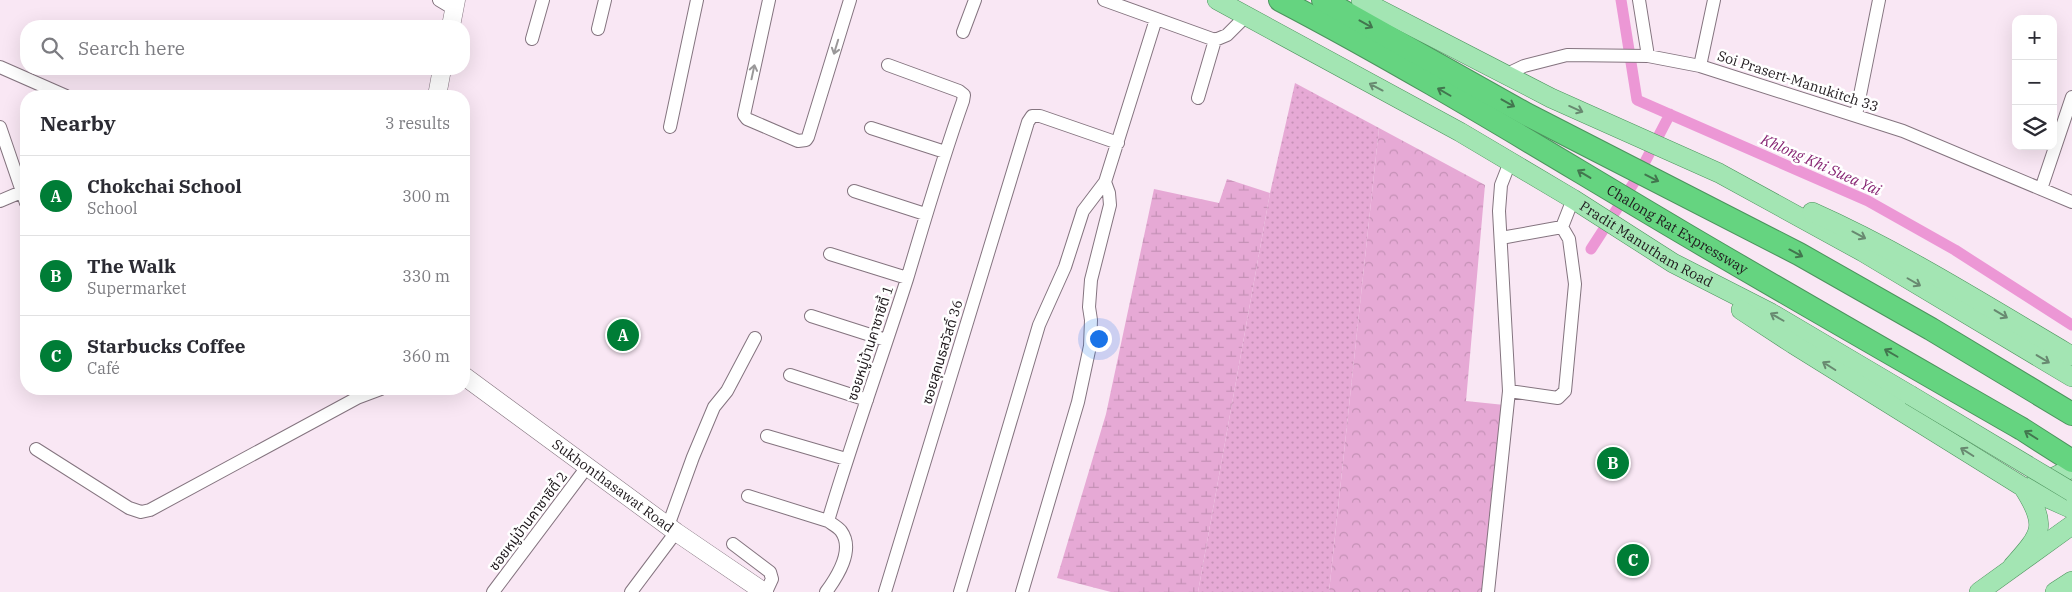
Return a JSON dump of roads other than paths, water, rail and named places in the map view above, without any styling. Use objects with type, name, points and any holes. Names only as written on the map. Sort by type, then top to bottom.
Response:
[{"type":"highway","name":"Chalong Rat Expressway","points":[[1280,0],[1335,28],[1562,160],[1682,232],[2022,429],[2072,461]]},
{"type":"highway","name":"Chalong Rat Expressway","points":[[1323,0],[1526,114],[1799,254],[2072,414]]},
{"type":"main road","name":"Pradit Manutham Road","points":[[1217,0],[1510,162],[1673,263],[1771,313],[2072,492]]},
{"type":"main road","points":[[1361,0],[1551,98],[1718,173],[1839,224],[1961,290],[2072,356]]},
{"type":"main road","points":[[450,3],[450,20]]},
{"type":"main road","points":[[438,90],[441,75]]},
{"type":"main road","points":[[1718,173],[1863,252],[2072,377]]},
{"type":"main road","points":[[1673,263],[1793,344],[2016,482],[2072,509]]},
{"type":"main road","name":"Sukhonthasawat Road","points":[[470,380],[672,529],[765,592]]},
{"type":"main road","points":[[2016,482],[2054,477],[2072,468]]},
{"type":"main road","points":[[2012,567],[2032,544],[2038,533],[2035,506],[2016,482]]},
{"type":"main road","points":[[1979,592],[2072,525]]},
{"type":"main road","points":[[2055,592],[2072,581]]},
{"type":"street","points":[[532,39],[542,0]]},
{"type":"street","points":[[598,29],[605,0]]},
{"type":"street","points":[[670,127],[697,0]]},
{"type":"street","points":[[769,0],[744,115],[747,119],[798,141],[806,140],[808,137],[850,0]]},
{"type":"street","points":[[963,32],[975,0]]},
{"type":"street","points":[[1104,0],[1215,40],[1227,35],[1246,16]]},
{"type":"street","points":[[1639,0],[1648,56]]},
{"type":"street","points":[[1700,66],[1714,0]]},
{"type":"street","points":[[1856,115],[1879,0]]},
{"type":"street","points":[[960,592],[1039,324],[1065,267],[1083,211],[1105,182],[1156,19]]},
{"type":"street","points":[[1198,98],[1215,40]]},
{"type":"street","name":"Soi Prasert-Manukitch 33","points":[[1505,75],[1524,66],[1567,55],[1648,56],[1700,66],[1903,131],[2072,202]]},
{"type":"street","name":"ซอยหมู่บ้านคาซาซิตี้ 1","points":[[828,521],[846,458],[907,278],[925,214],[964,95],[960,91],[888,65]]},
{"type":"street","points":[[0,67],[52,90]]},
{"type":"street","points":[[2041,189],[2072,96]]},
{"type":"street","name":"ซอยสุคนธสวัสดิ์ 36","points":[[885,592],[1028,122],[1032,116],[1040,116],[1118,144]]},
{"type":"street","points":[[0,126],[20,181]]},
{"type":"street","points":[[871,128],[945,152]]},
{"type":"street","points":[[1488,592],[1509,391],[1499,211],[1500,190],[1510,162]]},
{"type":"street","points":[[1022,592],[1078,402],[1090,346],[1092,320],[1089,307],[1091,280],[1110,205],[1105,182]]},
{"type":"street","points":[[854,191],[925,214]]},
{"type":"street","points":[[0,201],[20,196]]},
{"type":"street","points":[[1562,227],[1573,200]]},
{"type":"street","points":[[1500,238],[1562,227]]},
{"type":"street","points":[[1509,391],[1558,398],[1565,391],[1575,284],[1569,238],[1562,227]]},
{"type":"street","points":[[830,254],[907,278]]},
{"type":"street","points":[[811,316],[886,340]]},
{"type":"street","points":[[631,592],[672,529],[692,457],[714,407],[727,391],[755,338]]},
{"type":"street","points":[[790,375],[867,400]]},
{"type":"street","points":[[36,449],[128,508],[141,512],[150,510],[351,395]]},
{"type":"street","points":[[767,436],[846,458]]},
{"type":"street","name":"ซอยหมู่บ้านคาซาซิตี้ 2","points":[[493,592],[587,467]]},
{"type":"street","points":[[748,496],[828,521],[840,531],[845,542],[844,557],[840,574],[826,592]]},
{"type":"street","points":[[733,544],[770,572],[772,579],[765,592]]},
{"type":"waterway","name":"Khlong Khi Suea Yai","points":[[1621,0],[1637,100],[1868,201],[1955,250],[2072,325]]},
{"type":"waterway","points":[[1591,249],[1635,181],[1670,114]]},
{"type":"place","name":"Chokchai School","points":[[623,335]]},
{"type":"place","name":"The Walk","points":[[1613,463]]},
{"type":"place","name":"Starbucks Coffee","points":[[1633,560]]}]
